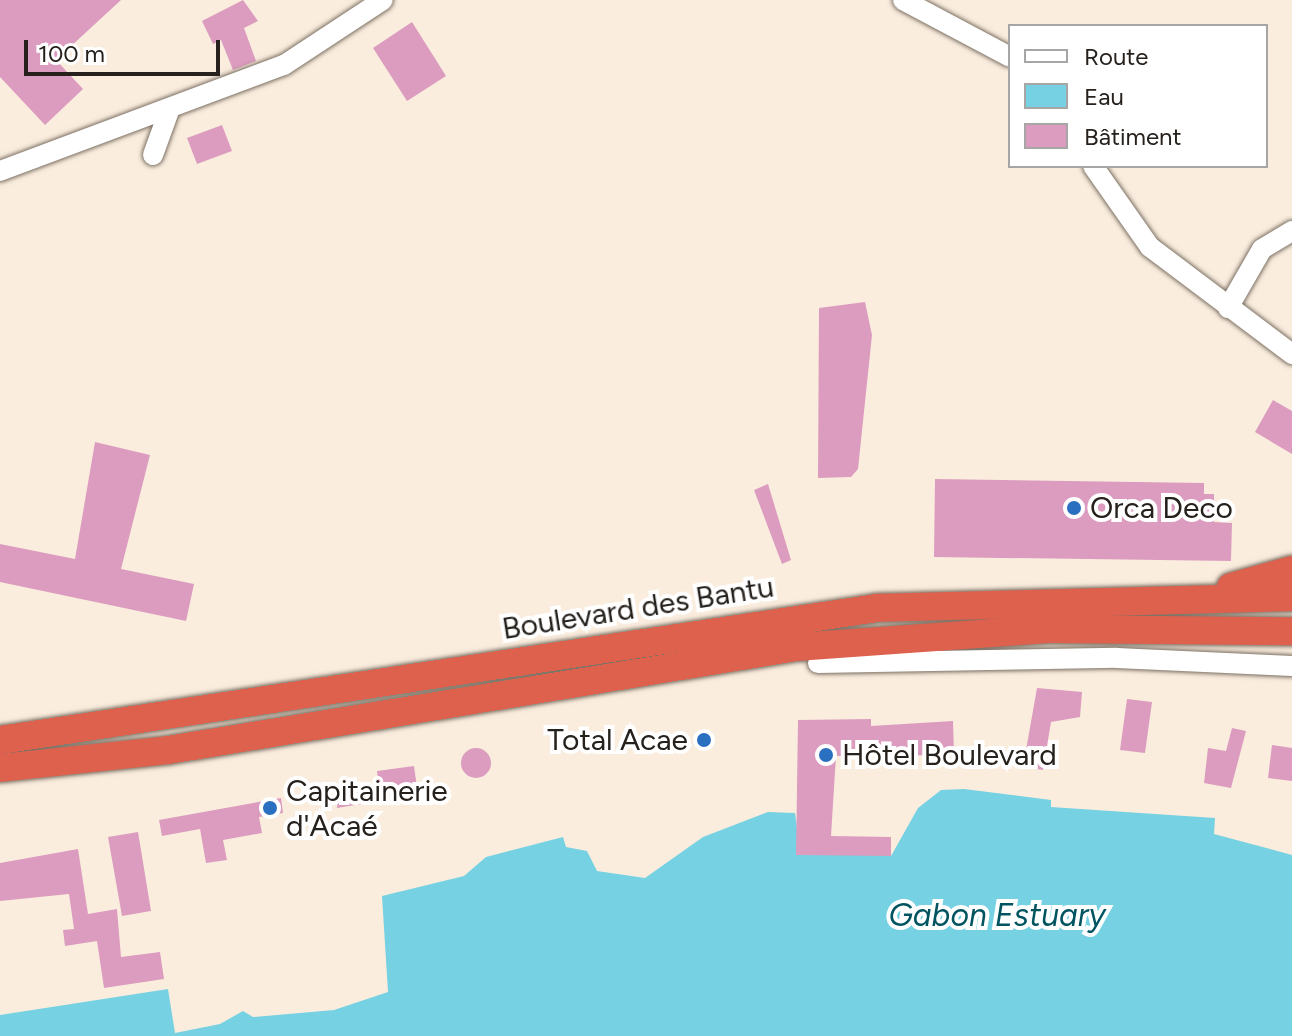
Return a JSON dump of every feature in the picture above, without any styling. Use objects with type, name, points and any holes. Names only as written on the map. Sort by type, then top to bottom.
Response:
[{"type":"highway","points":[[1194,597],[1292,570]]},
{"type":"highway","name":"Boulevard des Bantu","points":[[0,740],[136,725],[756,622],[877,608],[1194,597],[1292,597]]},
{"type":"highway","name":"Boulevard des Bantu","points":[[0,768],[168,750],[796,647],[1048,629],[1292,631]]},
{"type":"highway","points":[[0,720],[136,725]]},
{"type":"highway","points":[[0,783],[168,750]]},
{"type":"street","points":[[0,171],[284,65],[383,0]]},
{"type":"street","points":[[903,0],[1008,56]]},
{"type":"street","points":[[121,127],[153,155],[170,108]]},
{"type":"street","points":[[1094,168],[1135,231],[1228,308],[1292,354]]},
{"type":"street","points":[[1228,308],[1262,249],[1292,231]]},
{"type":"street","points":[[818,663],[1117,658],[1292,666]]},
{"type":"water","name":"Gabon Estuary","points":[[964,789],[1051,800],[1051,807],[1215,818],[1214,834],[1292,855],[1292,1036],[0,1036],[0,1015],[168,989],[175,1033],[220,1024],[243,1011],[253,1017],[334,1010],[388,992],[382,896],[464,876],[486,857],[563,837],[566,847],[587,851],[597,871],[645,878],[703,837],[768,812],[795,813],[797,828],[891,856],[918,808],[941,790]]},
{"type":"building","points":[[0,0],[121,0],[56,60],[83,89],[45,125],[0,77]]},
{"type":"building","points":[[243,0],[258,21],[244,28],[256,61],[233,70],[221,40],[213,44],[202,21]]},
{"type":"building","points":[[412,22],[446,76],[407,101],[373,48]]},
{"type":"building","points":[[222,125],[232,151],[197,164],[187,138]]},
{"type":"building","points":[[865,302],[872,335],[858,469],[851,477],[818,478],[819,308]]},
{"type":"building","points":[[1273,400],[1292,411],[1292,454],[1255,432]]},
{"type":"building","points":[[95,442],[150,455],[121,569],[194,584],[186,621],[0,582],[0,544],[75,559]]},
{"type":"building","name":"Orca Deco","points":[[935,479],[1204,483],[1204,494],[1214,494],[1214,522],[1232,523],[1231,561],[934,557]]},
{"type":"building","points":[[768,484],[791,560],[782,564],[754,490]]},
{"type":"building","points":[[1037,688],[1082,692],[1080,717],[1051,722],[1043,770],[1023,767]]},
{"type":"building","points":[[1127,699],[1152,702],[1145,753],[1120,750]]},
{"type":"building","points":[[871,719],[871,726],[953,721],[954,755],[836,756],[831,836],[891,837],[891,856],[796,855],[798,720]]},
{"type":"building","points":[[1232,728],[1246,731],[1231,788],[1204,783],[1208,748],[1226,751]]},
{"type":"building","points":[[1272,745],[1292,748],[1292,781],[1268,778]]},
{"type":"building","points":[[476,748],[487,752],[491,763],[487,774],[476,778],[465,774],[461,763],[465,752]]},
{"type":"building","points":[[414,766],[418,795],[381,801],[377,771]]},
{"type":"building","points":[[357,782],[379,801],[337,808],[340,785]]},
{"type":"building","points":[[281,798],[283,813],[259,817],[262,833],[223,840],[227,860],[206,863],[200,829],[162,836],[159,820]]},
{"type":"building","points":[[138,832],[151,911],[122,916],[108,837]]},
{"type":"building","points":[[78,849],[88,914],[117,909],[121,957],[160,952],[164,979],[104,988],[97,941],[65,946],[63,930],[74,929],[69,894],[0,901],[0,863]]},
{"type":"place","name":"Orca Deco","points":[[1074,508]]},
{"type":"place","name":"Total Acae","points":[[704,740]]},
{"type":"place","name":"Hôtel Boulevard","points":[[826,755]]},
{"type":"place","name":"Capitainerie d'Acaé","points":[[270,808]]}]
